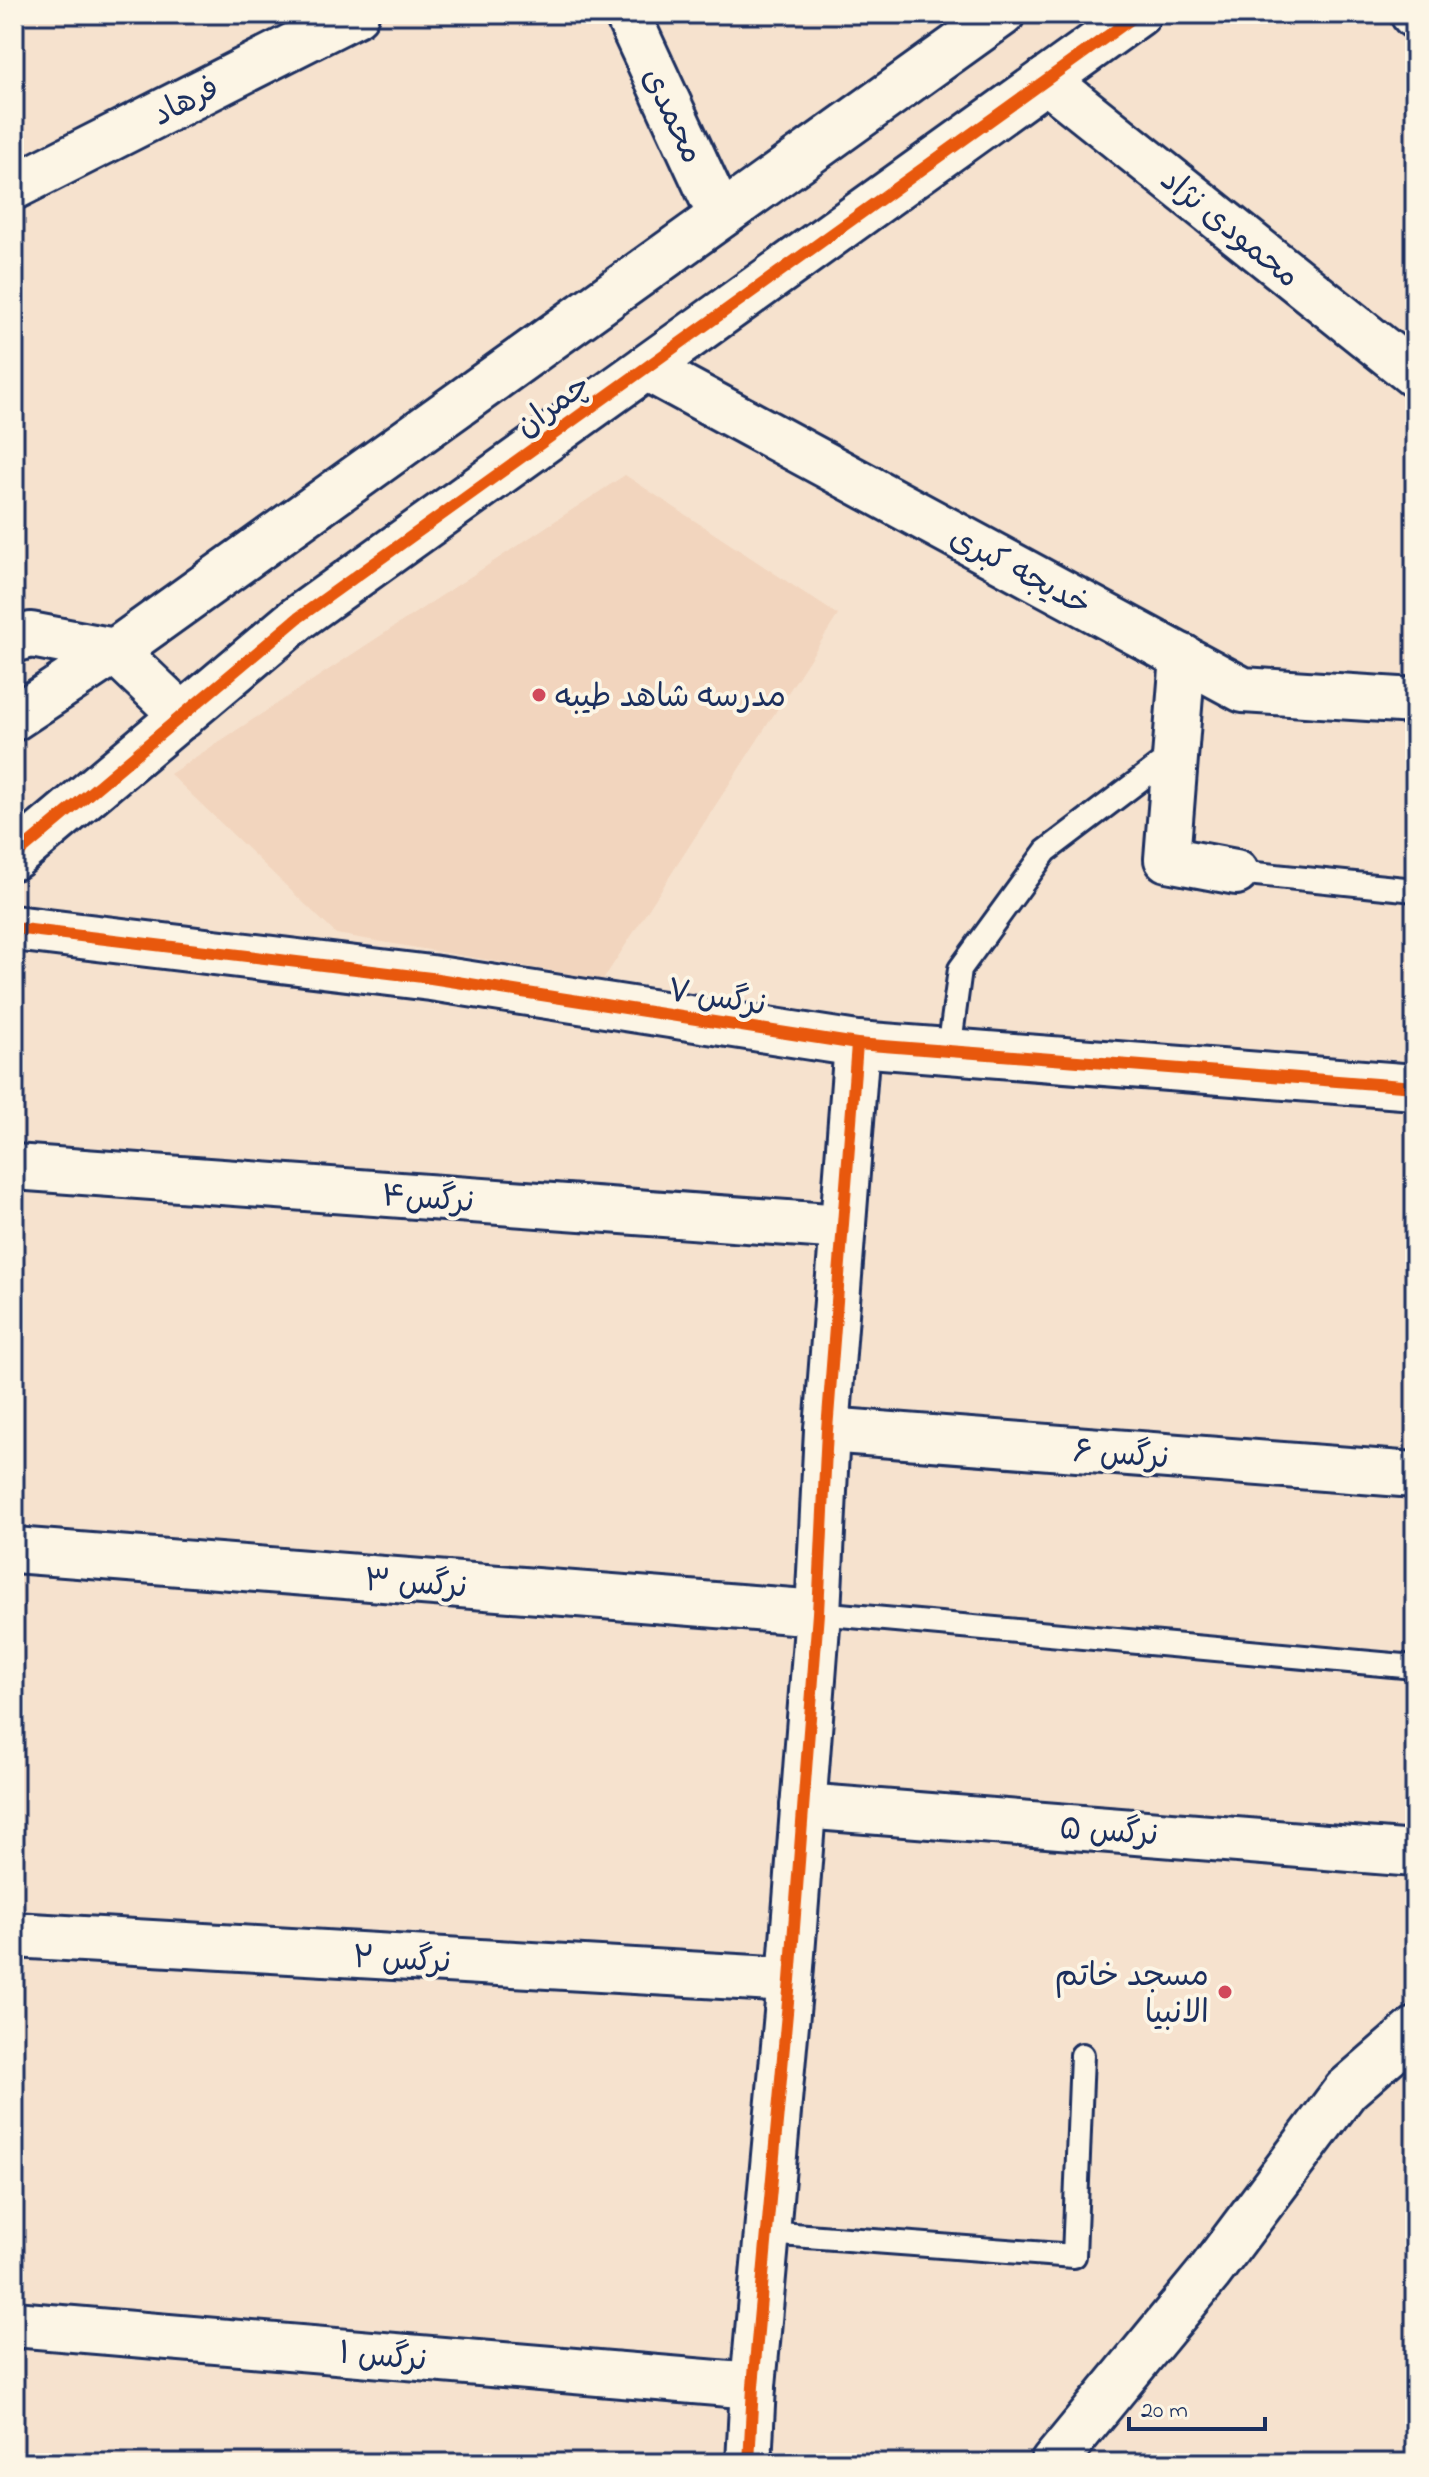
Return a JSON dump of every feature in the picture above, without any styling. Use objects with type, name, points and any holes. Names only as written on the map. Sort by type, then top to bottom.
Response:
[{"type":"street","name":"فرهاد","points":[[14,187],[294,26],[356,14]]},
{"type":"street","name":"محمدی","points":[[627,14],[720,215]]},
{"type":"street","name":"چمران","points":[[14,718],[115,651],[1002,14]]},
{"type":"street","name":"چمران","points":[[14,857],[298,618],[1138,14]]},
{"type":"street","name":"محمودی نژاد","points":[[1046,80],[1415,375]]},
{"type":"street","name":"خدیجه کبری","points":[[646,368],[1243,690],[1415,701]]},
{"type":"street","points":[[14,640],[31,635],[115,651],[183,716]]},
{"type":"street","points":[[1183,657],[1167,859],[1236,872]]},
{"type":"street","name":"نرگس ۷","points":[[14,928],[431,978],[857,1044],[1415,1087]]},
{"type":"street","points":[[749,2463],[818,1613],[827,1430],[857,1044]]},
{"type":"street","name":"نرگس۴","points":[[14,1167],[843,1227]]},
{"type":"street","name":"نرگس ۶","points":[[827,1430],[1415,1475]]},
{"type":"street","name":"نرگس ۳","points":[[14,1550],[818,1613]]},
{"type":"street","name":"نرگس ۵","points":[[803,1806],[1415,1854]]},
{"type":"street","name":"نرگس ۲","points":[[14,1935],[790,1980]]},
{"type":"street","points":[[1053,2463],[1209,2273],[1346,2090],[1415,2030]]},
{"type":"street","name":"نرگس ۱","points":[[14,2324],[753,2386]]},
{"type":"lane","points":[[949,1051],[960,969],[1046,851],[1175,753]]},
{"type":"lane","points":[[1236,872],[1415,890]]},
{"type":"lane","points":[[818,1613],[1415,1667]]},
{"type":"lane","points":[[767,2233],[1074,2256],[1082,2055]]},
{"type":"shaded area","name":"مدرسه شاهد طیبه","points":[[625,475],[838,615],[603,980],[336,934],[170,774]]},
{"type":"cycle path","points":[[14,857],[298,618],[1138,14]]},
{"type":"cycle path","points":[[14,928],[431,978],[857,1044],[1415,1087]]},
{"type":"cycle path","points":[[749,2463],[818,1613],[827,1430],[857,1044]]},
{"type":"place","name":"مدرسه شاهد طیبه","points":[[539,695]]},
{"type":"place","name":"مسجد خاتم الانبیا","points":[[1225,1992]]}]
